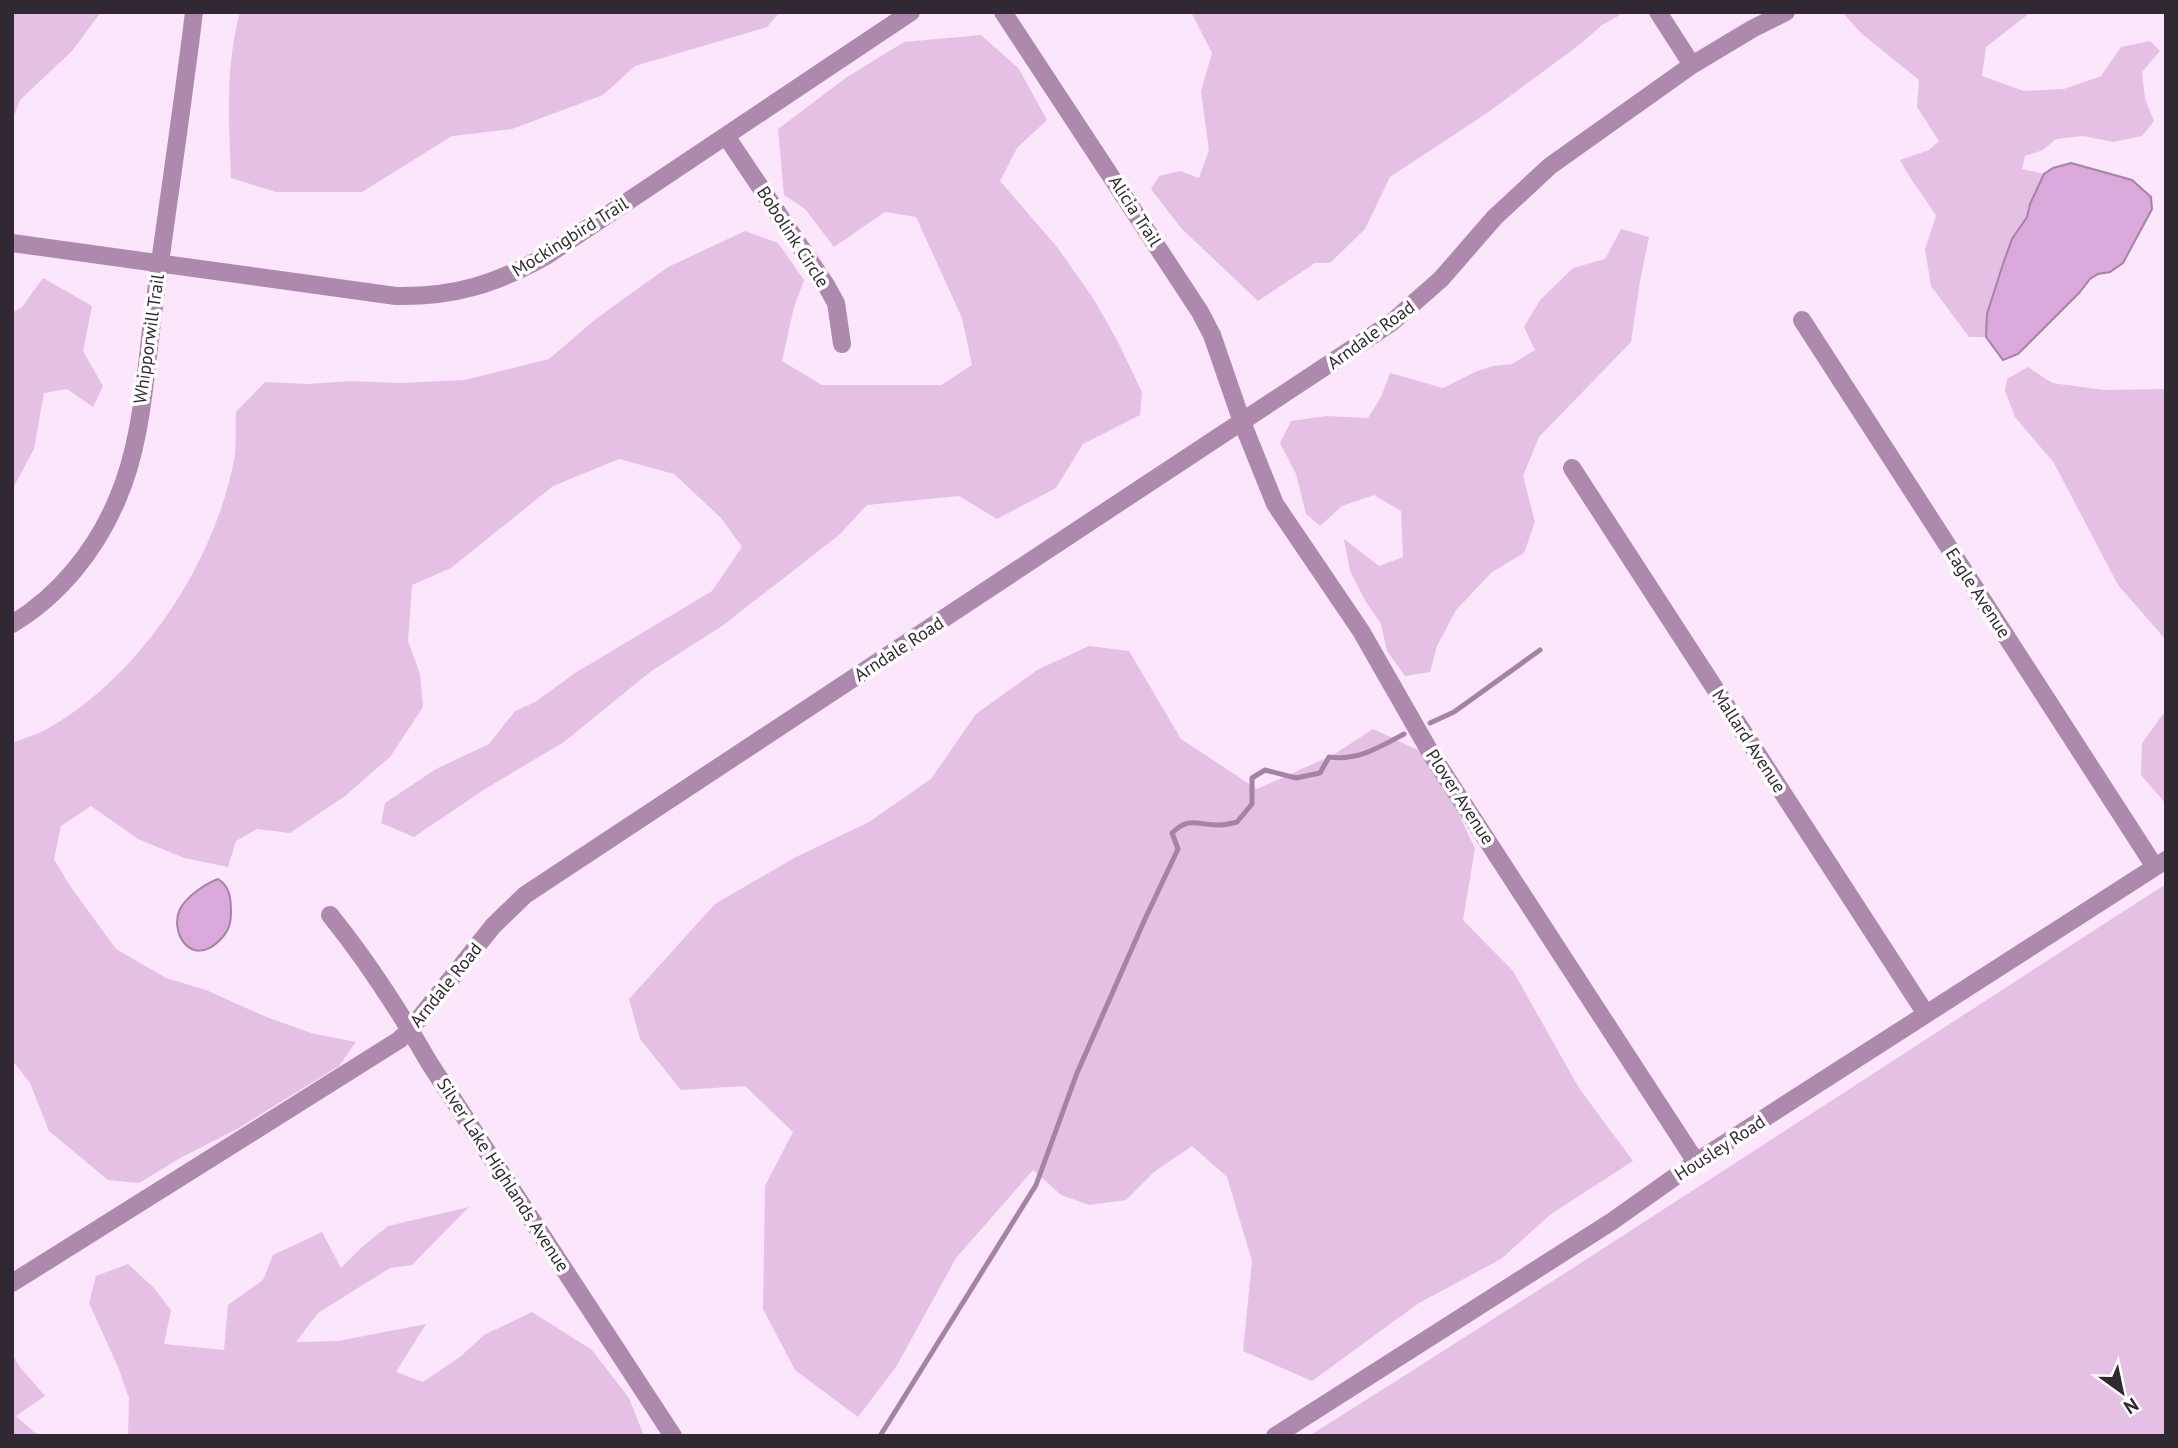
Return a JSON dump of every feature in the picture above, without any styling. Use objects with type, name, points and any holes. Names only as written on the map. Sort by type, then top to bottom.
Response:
[{"type":"street","name":"Whipporwill Trail","points":[[12,624],[47,598],[70,575],[95,542],[119,498],[136,441],[194,12]]},
{"type":"street","name":"Mockingbird Trail","points":[[12,243],[396,296],[442,295],[464,291],[514,273],[546,256],[911,12]]},
{"type":"street","name":"Alicia Trail","points":[[1003,12],[1200,312],[1212,335],[1242,422]]},
{"type":"street","points":[[1658,12],[1692,65]]},
{"type":"street","name":"Arndale Road","points":[[13,1281],[381,1052],[410,1030],[493,926],[525,895],[1391,323],[1441,279],[1495,218],[1550,166],[1692,65],[1786,12]]},
{"type":"street","name":"Bobolink Circle","points":[[726,136],[826,285],[835,303],[842,344]]},
{"type":"street","name":"Eagle Avenue","points":[[1802,320],[2160,864]]},
{"type":"street","name":"Plover Avenue","points":[[1242,422],[1275,504],[1361,631],[1433,757],[1696,1162]]},
{"type":"street","name":"Mallard Avenue","points":[[1572,468],[1926,1014]]},
{"type":"street","name":"Housley Road","points":[[1275,1436],[1611,1222],[1696,1162],[2160,864]]},
{"type":"street","name":"Silver Lake Highlands Avenue","points":[[330,915],[357,949],[673,1436]]},
{"type":"shaded area","points":[[12,12],[101,12],[72,51],[20,100],[12,121]]},
{"type":"shaded area","points":[[240,12],[780,12],[767,27],[635,66],[603,95],[512,129],[452,136],[362,192],[276,192],[231,178],[230,74]]},
{"type":"shaded area","points":[[1191,12],[1616,12],[1620,15],[1602,25],[1487,113],[1390,177],[1365,229],[1330,263],[1315,263],[1258,301],[1181,228],[1151,189],[1159,176],[1180,171],[1199,178],[1209,150],[1201,91],[1212,53]]},
{"type":"shaded area","points":[[1842,12],[2031,12],[1986,47],[1982,76],[2024,91],[2064,89],[2101,76],[2121,47],[2150,41],[2160,51],[2142,72],[2145,99],[2154,121],[2142,136],[2113,142],[2083,136],[2056,139],[2043,150],[2025,156],[2022,169],[2044,174],[2027,217],[2012,239],[2003,264],[1987,314],[1986,337],[1969,337],[1931,286],[1925,249],[1936,216],[1900,160],[1929,150],[1939,141],[1917,107],[1919,80],[1861,33]]},
{"type":"shaded area","points":[[981,35],[1019,69],[1047,120],[1017,148],[1000,181],[1057,247],[1093,298],[1142,392],[1140,415],[1083,444],[1056,488],[997,519],[959,496],[867,505],[839,535],[722,626],[650,672],[564,742],[485,789],[414,837],[381,823],[385,803],[436,769],[489,744],[515,711],[535,702],[575,673],[712,591],[742,547],[721,518],[674,474],[619,459],[553,486],[451,568],[412,585],[408,641],[420,674],[423,707],[390,757],[345,796],[290,833],[257,829],[236,841],[228,867],[184,858],[138,839],[91,806],[61,826],[54,859],[70,886],[116,949],[166,978],[206,990],[264,1016],[311,1033],[356,1042],[339,1066],[237,1129],[139,1183],[108,1180],[49,1131],[30,1083],[12,1060],[12,743],[47,729],[81,707],[113,680],[168,614],[191,577],[224,499],[235,454],[236,412],[265,382],[308,384],[464,380],[549,359],[597,318],[668,267],[745,231],[778,243],[804,280],[794,307],[782,361],[822,385],[941,385],[972,365],[962,318],[916,217],[885,212],[834,247],[805,209],[784,195],[778,129],[847,77],[904,42]]},
{"type":"shaded area","points":[[2071,163],[2132,180],[2151,197],[2152,209],[2123,263],[2110,272],[2090,279],[2018,354],[2003,360],[1986,337],[1987,314],[2003,264],[2012,239],[2027,217],[2044,174],[2053,168]]},
{"type":"shaded area","points":[[1621,229],[1649,237],[1631,342],[1539,437],[1523,476],[1535,522],[1524,553],[1492,572],[1456,610],[1437,646],[1430,672],[1405,676],[1387,651],[1381,624],[1350,571],[1344,539],[1379,566],[1403,557],[1401,511],[1374,495],[1342,506],[1320,526],[1306,514],[1296,474],[1280,443],[1291,421],[1327,416],[1368,418],[1381,397],[1390,373],[1443,388],[1475,372],[1512,364],[1535,350],[1524,327],[1540,300],[1573,268],[1605,259]]},
{"type":"shaded area","points":[[43,278],[92,306],[83,351],[103,386],[93,407],[67,389],[44,393],[34,449],[12,490],[12,313],[22,307]]},
{"type":"shaded area","points":[[2028,367],[2052,383],[2104,390],[2166,389],[2166,640],[2118,585],[2054,463],[2015,417],[2005,391],[2007,379]]},
{"type":"shaded area","points":[[1089,646],[1129,651],[1181,739],[1257,789],[1333,755],[1373,729],[1433,757],[1475,849],[1463,920],[1513,971],[1579,1088],[1633,1161],[1551,1214],[1501,1259],[1419,1303],[1312,1381],[1243,1351],[1252,1261],[1227,1177],[1192,1146],[1154,1172],[1126,1200],[1089,1205],[1061,1195],[1033,1170],[956,1258],[896,1367],[858,1417],[795,1370],[763,1309],[765,1186],[793,1132],[745,1086],[681,1090],[640,1039],[629,999],[715,904],[796,857],[869,822],[931,779],[976,714],[1037,670]]},
{"type":"shaded area","points":[[2166,710],[2166,804],[2141,775],[2142,743]]},
{"type":"shaded area","points":[[218,879],[225,885],[230,898],[231,917],[228,928],[219,941],[209,948],[200,951],[191,949],[180,936],[177,918],[180,909],[197,891]]},
{"type":"shaded area","points":[[2166,884],[2166,1436],[1309,1436],[1417,1368]]},
{"type":"shaded area","points":[[469,1207],[412,1265],[390,1268],[318,1313],[296,1342],[338,1341],[426,1324],[396,1372],[423,1382],[460,1357],[484,1335],[532,1312],[592,1350],[629,1398],[644,1436],[128,1436],[129,1398],[89,1303],[96,1276],[128,1264],[154,1288],[171,1310],[164,1344],[224,1350],[228,1305],[263,1280],[273,1255],[322,1232],[341,1268],[388,1226]]},
{"type":"shaded area","points":[[12,1353],[19,1366],[45,1396],[16,1416],[35,1433],[46,1436],[12,1436]]},
{"type":"waterway","points":[[1430,723],[1454,712],[1540,650]]},
{"type":"waterway","points":[[880,1436],[1036,1185],[1077,1073],[1178,849],[1172,833],[1189,823],[1220,825],[1237,822],[1252,804],[1252,778],[1265,770],[1296,778],[1320,773],[1329,757],[1359,755],[1404,734]]}]
